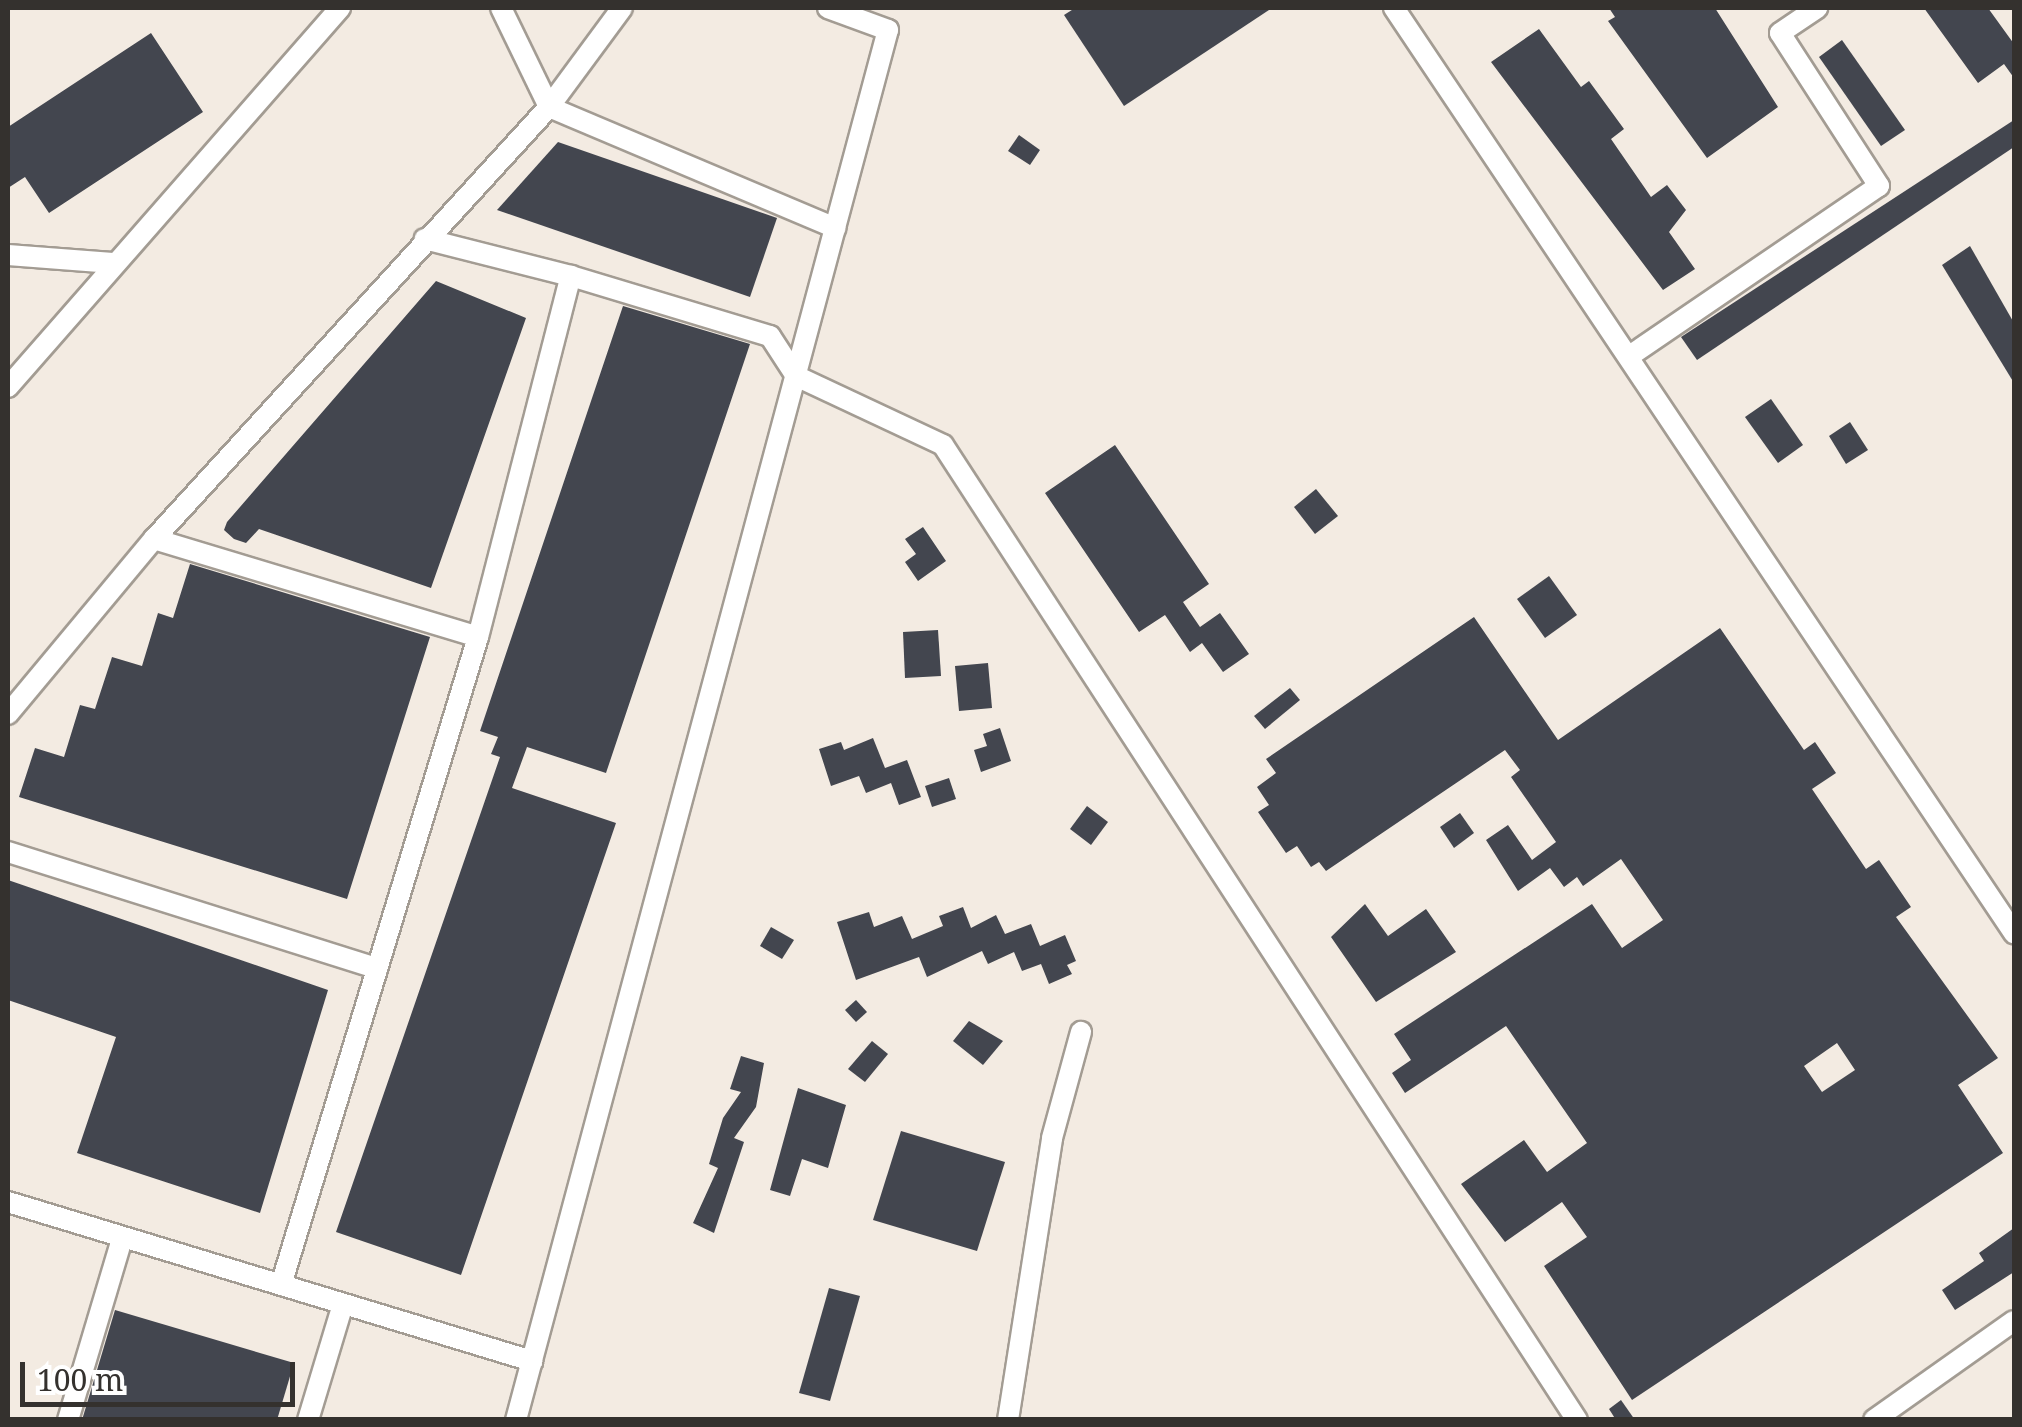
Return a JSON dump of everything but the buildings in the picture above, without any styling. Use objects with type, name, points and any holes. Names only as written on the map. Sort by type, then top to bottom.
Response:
[{"type":"street","points":[[8,387],[340,8]]},
{"type":"street","points":[[500,8],[549,107],[836,228]]},
{"type":"street","points":[[8,714],[154,539],[549,107],[622,8]]},
{"type":"street","points":[[516,1420],[888,30],[828,8]]},
{"type":"street","points":[[1394,8],[1631,354],[2014,933]]},
{"type":"street","points":[[1631,354],[1878,186],[1780,33],[1817,8]]},
{"type":"street","points":[[425,240],[571,276],[770,336],[796,376],[942,445],[1576,1420]]},
{"type":"street","points":[[8,255],[113,263]]},
{"type":"street","points":[[282,1284],[478,637],[571,276]]},
{"type":"street","points":[[154,539],[478,637]]},
{"type":"street","points":[[8,852],[378,968]]},
{"type":"street","points":[[1008,1420],[1052,1138],[1081,1032]]},
{"type":"street","points":[[8,1202],[532,1360]]},
{"type":"street","points":[[68,1420],[122,1239]]},
{"type":"street","points":[[308,1420],[343,1304]]},
{"type":"street","points":[[1874,1420],[2014,1321]]}]
